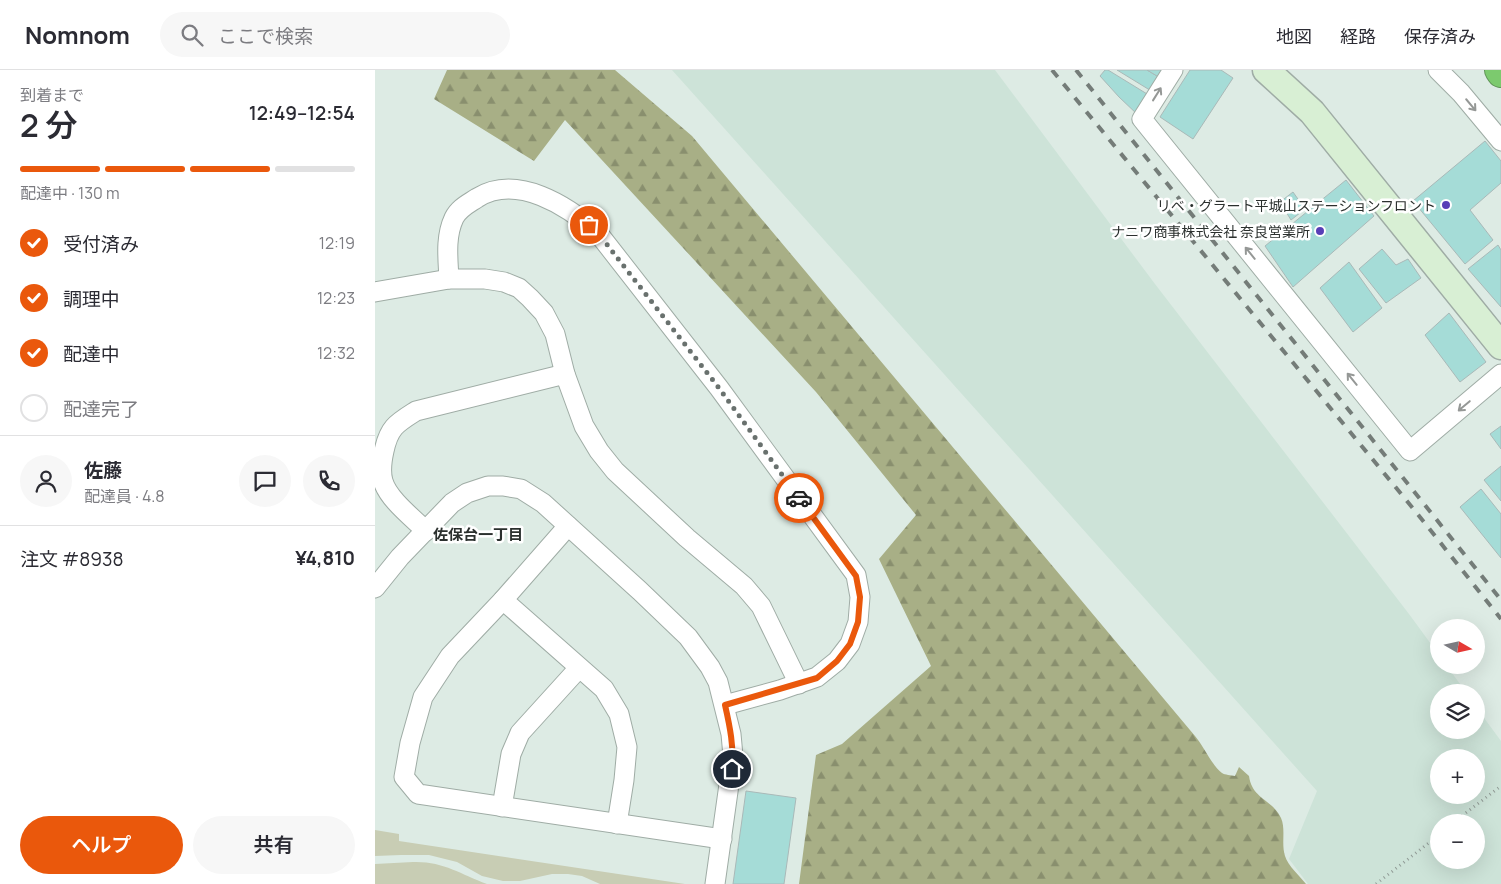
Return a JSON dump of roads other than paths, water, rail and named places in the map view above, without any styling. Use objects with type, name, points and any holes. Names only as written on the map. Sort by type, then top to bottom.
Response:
[{"type":"street","points":[[1173,70],[1142,119],[1410,451],[1501,374]]},
{"type":"street","points":[[1266,70],[1312,112],[1501,346]]},
{"type":"street","points":[[1438,70],[1461,93],[1501,141]]},
{"type":"street","points":[[449,279],[449,235],[455,218],[463,206],[486,192],[508,189],[537,195],[557,203],[579,217],[598,233],[719,388],[856,576],[860,597],[858,622],[850,644],[837,661],[817,678],[725,705]]},
{"type":"street","points":[[375,292],[449,279],[485,279],[504,282],[519,288],[544,313],[555,334],[565,374],[584,426],[599,451],[615,471],[687,538],[744,586],[761,606],[799,684]]},
{"type":"street","points":[[426,530],[392,497],[383,481],[381,464],[387,437],[396,423],[416,411],[565,374]]},
{"type":"street","points":[[375,588],[452,503],[467,493],[488,486],[503,486],[521,489],[543,502],[688,637],[711,667],[718,682],[731,734],[733,756],[715,884]]},
{"type":"street","points":[[568,526],[503,600],[450,656],[423,697],[404,777],[418,794],[722,839]]},
{"type":"street","points":[[503,600],[604,689],[619,714],[627,747],[617,824]]},
{"type":"street","points":[[502,807],[511,754],[520,734],[579,668]]},
{"type":"railway","points":[[1052,70],[1416,512],[1501,619]]},
{"type":"railway","points":[[1076,70],[1501,600]]},
{"type":"place","name":"リベ・グラート平城山ステーションフロント","points":[[1446,205]]},
{"type":"place","name":"ナニワ商事株式会社 奈良営業所","points":[[1320,231]]},
{"type":"district","name":"佐保台一丁目","points":[[478,534]]}]
